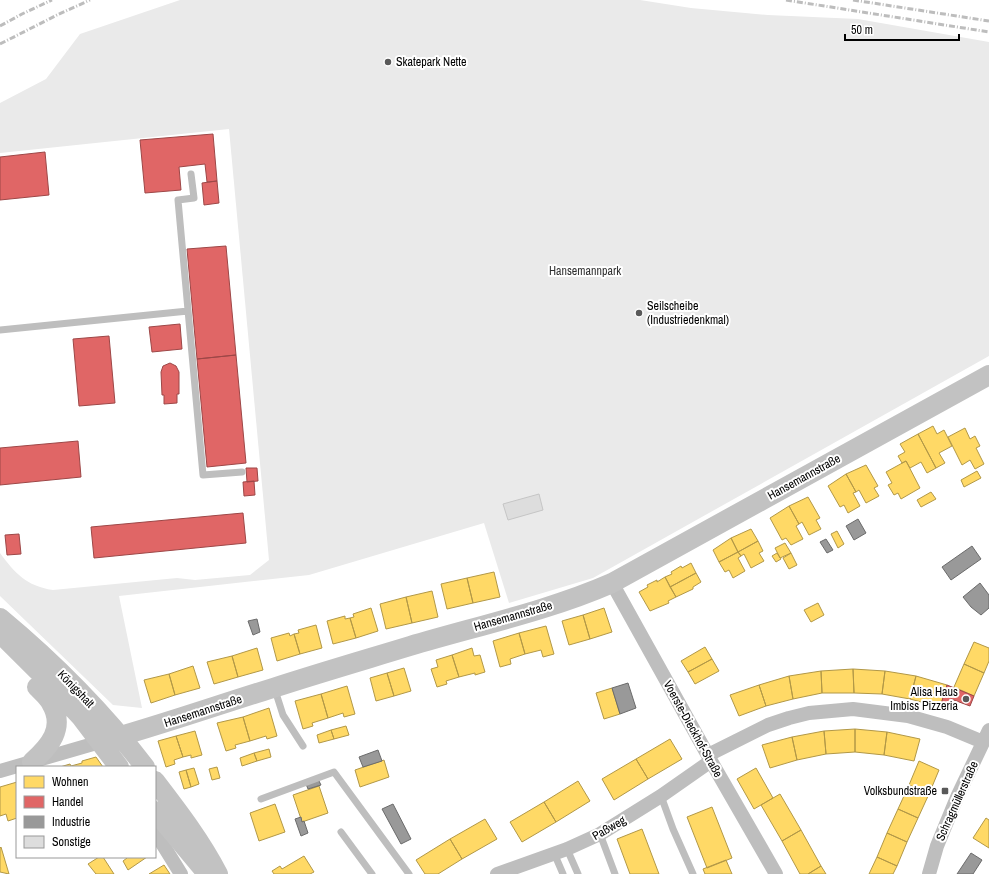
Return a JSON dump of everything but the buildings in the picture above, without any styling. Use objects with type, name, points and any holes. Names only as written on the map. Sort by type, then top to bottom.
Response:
[{"type":"street","name":"Hansemannstraße","points":[[18,766],[159,725],[274,688],[589,593],[612,583],[989,375]]},
{"type":"street","name":"Voerste-Dieckhof-Straße","points":[[612,583],[709,758],[776,874]]},
{"type":"street","name":"Königshalt","points":[[0,618],[37,649],[64,675],[121,736],[143,766]]},
{"type":"street","name":"Königshalt","points":[[0,633],[81,717],[118,766]]},
{"type":"street","points":[[0,645],[51,703],[56,713],[56,724],[52,741],[32,762]]},
{"type":"street","points":[[709,758],[768,725],[809,713],[853,709],[908,716],[946,727],[986,736]]},
{"type":"street","name":"Schragmüllerstraße","points":[[929,874],[937,846],[958,795],[986,736]]},
{"type":"street","name":"Paßweg","points":[[497,874],[560,851],[600,834],[661,796],[709,758]]},
{"type":"street","name":"Hansemannstraße","points":[[0,771],[16,766]]},
{"type":"street","points":[[156,782],[180,813],[211,860],[218,874]]},
{"type":"street","points":[[156,812],[208,874]]},
{"type":"street","points":[[156,834],[182,874]]},
{"type":"lane","points":[[191,174],[194,198],[178,200],[203,475],[242,472]]},
{"type":"lane","points":[[0,330],[188,311]]},
{"type":"lane","points":[[274,688],[283,715],[303,746]]},
{"type":"lane","points":[[260,799],[334,772],[409,874]]},
{"type":"lane","points":[[661,796],[673,829],[693,874]]},
{"type":"lane","points":[[341,832],[372,874]]},
{"type":"lane","points":[[600,834],[615,874]]},
{"type":"lane","points":[[560,851],[563,874]]},
{"type":"lane","points":[[560,851],[578,874]]},
{"type":"green space","name":"Hansemannpark","points":[[180,0],[640,0],[691,8],[768,15],[858,19],[989,42],[989,356],[593,578],[509,603],[484,523],[309,575],[119,596],[142,708],[113,705],[0,596],[0,553],[22,578],[35,585],[53,590],[177,578],[195,580],[250,575],[269,560],[229,129],[0,153],[0,103],[46,79],[80,34]]},
{"type":"railway","points":[[0,26],[52,0]]},
{"type":"railway","points":[[0,44],[90,0]]},
{"type":"railway","points":[[786,0],[989,32]]},
{"type":"railway","points":[[853,0],[989,21]]},
{"type":"place","name":"Skatepark Nette","points":[[388,62]]},
{"type":"place","name":"Seilscheibe (Industriedenkmal)","points":[[639,313]]},
{"type":"place","name":"Alisa Haus Imbiss Pizzeria","points":[[966,699]]},
{"type":"place","name":"Volksbundstraße","points":[[945,791]]}]
